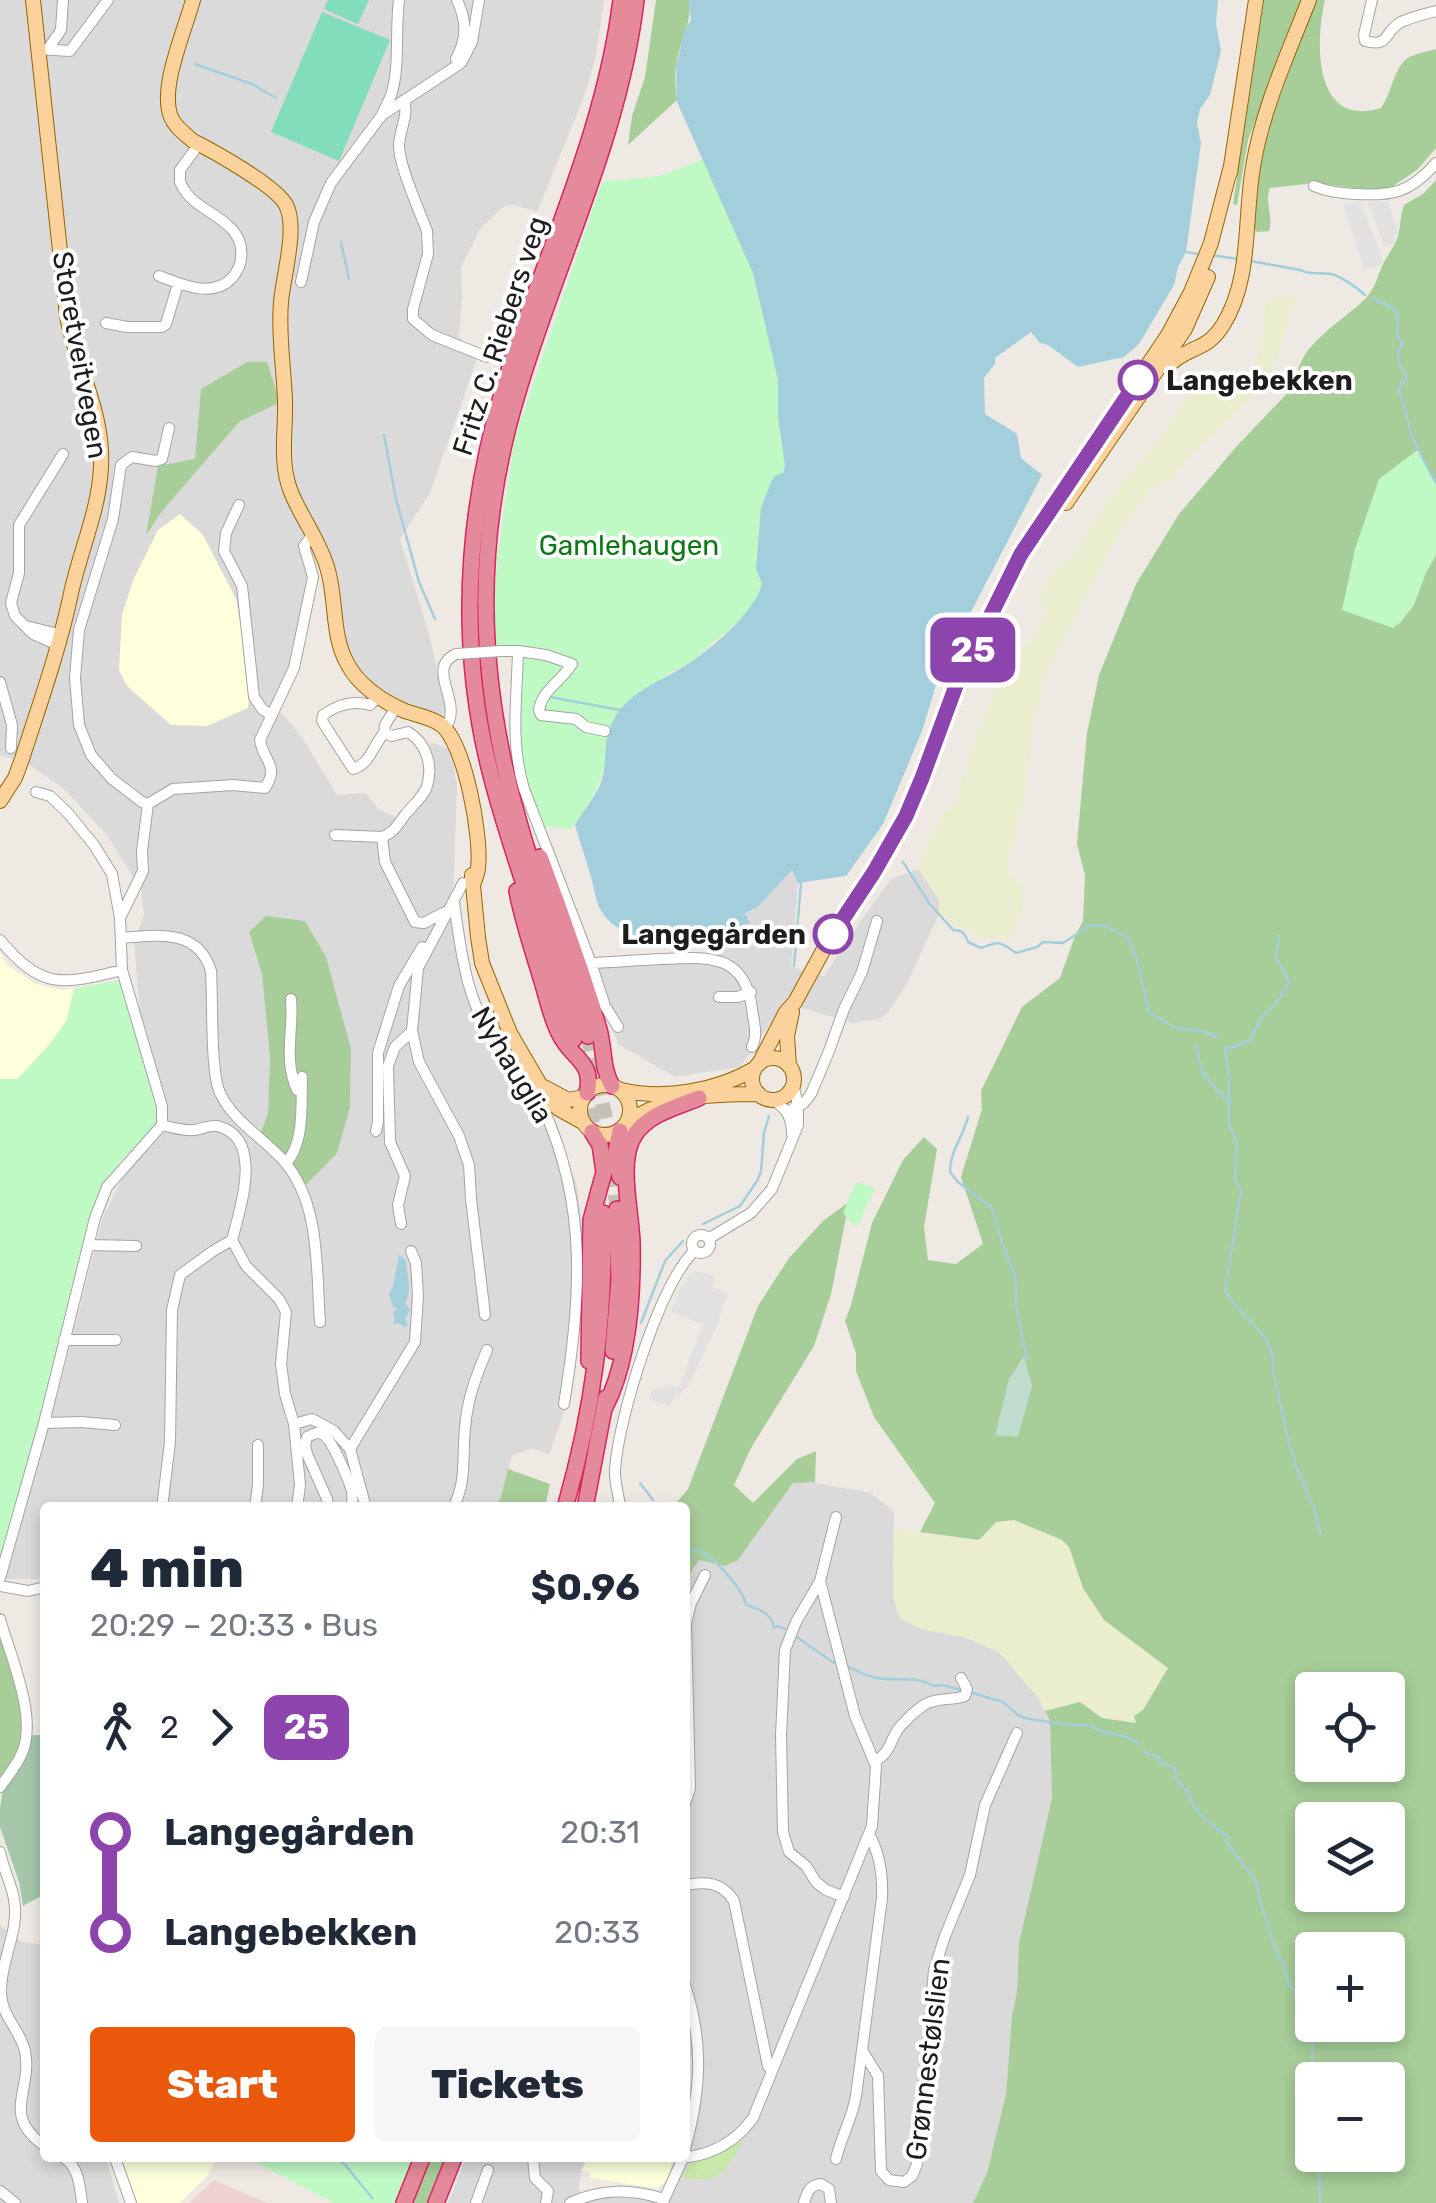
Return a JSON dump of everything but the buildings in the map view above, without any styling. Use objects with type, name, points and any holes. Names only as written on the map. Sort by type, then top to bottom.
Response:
[{"type":"highway","name":"Fritz C. Riebers veg","points":[[621,0],[603,97],[582,167],[505,382],[488,441],[470,565],[470,643],[490,775],[514,859],[581,1037],[514,805],[495,722],[487,656],[485,576],[492,500],[503,444],[520,384],[609,132],[636,0]]},
{"type":"highway","points":[[490,775],[524,924],[557,1030],[586,1067],[586,1095]]},
{"type":"highway","points":[[514,805],[530,832],[561,912],[600,1033],[605,1071],[617,1088]]},
{"type":"highway","points":[[566,1502],[588,1415],[617,1210],[634,1135],[662,1113],[699,1098]]},
{"type":"highway","points":[[587,1502],[605,1407],[616,1386],[629,1312],[632,1266],[617,1210],[616,1157],[624,1126]]},
{"type":"highway","points":[[588,1127],[600,1145],[604,1172],[591,1220],[588,1415]]},
{"type":"highway","points":[[404,2203],[420,2162]]},
{"type":"highway","points":[[436,2203],[452,2162]]},
{"type":"main road","name":"Storetveitvegen","points":[[0,802],[14,778],[40,700],[44,666],[70,598],[96,506],[101,448],[67,316],[43,49],[33,0]]},
{"type":"main road","points":[[193,0],[171,76],[171,116],[199,144],[276,193],[290,214],[280,305],[286,406],[284,462],[292,494],[325,560],[342,652],[352,671],[379,696],[396,707],[439,723],[457,746],[477,832],[478,868],[474,883],[482,963],[510,1033],[540,1084],[554,1106],[603,1136],[642,1112],[676,1100],[724,1094],[786,1095],[794,1077],[786,1051],[795,1002]]},
{"type":"main road","points":[[765,1097],[752,1083],[756,1066],[906,816],[950,708],[989,630],[1028,560],[1185,329],[1210,272],[1224,221],[1256,0]]},
{"type":"main road","points":[[1150,382],[1180,355],[1207,344],[1226,319],[1240,280],[1252,166],[1260,135],[1309,0]]},
{"type":"main road","points":[[950,708],[957,683],[1021,554],[1168,335],[1211,243],[1230,166]]},
{"type":"main road","points":[[1168,335],[1185,329],[1200,336],[1216,335]]},
{"type":"main road","points":[[540,1084],[568,1100],[576,1100],[599,1086],[646,1095],[724,1083],[771,1058],[789,1066]]},
{"type":"main road","points":[[617,1088],[630,1105],[624,1126]]},
{"type":"main road","points":[[586,1095],[580,1112],[588,1127]]},
{"type":"street","name":"Storetveitvegen","points":[[43,49],[61,30],[63,0]]},
{"type":"street","points":[[43,49],[70,51],[108,0]]},
{"type":"street","points":[[300,282],[314,222],[331,182],[382,115],[392,94],[399,0]]},
{"type":"street","points":[[447,72],[458,58],[464,39],[464,19],[457,0]]},
{"type":"street","points":[[382,115],[455,69],[472,42],[479,0]]},
{"type":"street","points":[[1372,0],[1364,35],[1365,41],[1371,43],[1385,40],[1399,23],[1433,11],[1424,0]]},
{"type":"street","points":[[404,100],[406,117],[399,150],[428,238],[413,319],[432,334],[487,357]]},
{"type":"street","points":[[159,276],[204,289],[232,278],[241,259],[234,230],[196,202],[180,182],[180,170],[199,144]]},
{"type":"street","points":[[1314,186],[1329,192],[1392,194],[1421,179],[1436,163]]},
{"type":"street","points":[[106,323],[162,327],[178,284]]},
{"type":"street","points":[[170,428],[162,459],[134,456],[121,465],[112,519],[82,618],[75,662],[80,725],[89,752],[112,779],[142,802],[148,804],[173,789],[233,785],[266,788],[270,782],[272,768],[260,740],[294,668],[313,577],[304,546],[313,534]]},
{"type":"street","name":"Storetveitvegen","points":[[55,638],[25,626],[11,607],[18,572],[18,531],[63,454]]},
{"type":"street","points":[[239,505],[226,533],[224,551],[242,586],[254,697],[271,715]]},
{"type":"street","points":[[444,728],[452,713],[443,667],[448,658],[501,651],[546,656],[572,664],[544,694],[541,715],[576,719],[586,727],[605,731]]},
{"type":"street","points":[[518,652],[515,743],[520,778],[605,1006],[618,1027]]},
{"type":"street","points":[[0,682],[12,725],[12,748]]},
{"type":"street","points":[[379,696],[370,704],[358,702],[336,707],[323,715],[322,721],[353,768],[367,761],[396,707]]},
{"type":"street","points":[[335,835],[382,837],[394,830],[422,795],[429,769],[426,751],[418,738],[408,732],[392,736],[384,733]]},
{"type":"street","points":[[0,1578],[88,1245],[107,1187],[162,1125],[162,1107],[122,970],[120,918],[107,863],[67,812],[50,796],[36,792]]},
{"type":"street","points":[[120,918],[143,871],[148,804]]},
{"type":"street","points":[[382,837],[385,862],[415,922],[424,924],[447,912]]},
{"type":"street","points":[[474,883],[463,883],[418,968],[412,1031],[420,1062],[459,1136],[469,1166],[485,1315]]},
{"type":"street","points":[[376,1131],[378,1052],[399,986],[447,912]]},
{"type":"street","name":"Nyhauglia","points":[[447,912],[477,1010],[543,1109],[570,1187],[579,1267],[564,1404]]},
{"type":"street","points":[[793,1109],[809,1097],[830,1051],[862,972],[877,921]]},
{"type":"street","points":[[121,938],[180,938],[205,955],[211,971],[215,1073],[220,1092],[237,1118],[286,1163],[299,1184],[312,1224],[320,1322]]},
{"type":"street","points":[[0,940],[28,970],[52,980],[78,980],[122,970]]},
{"type":"street","points":[[591,963],[693,958],[729,965],[751,992],[757,1037],[752,1047]]},
{"type":"street","points":[[718,998],[751,992]]},
{"type":"street","points":[[286,1163],[292,1156],[299,1130],[302,1084],[297,1090],[291,1077],[288,1045],[292,998]]},
{"type":"street","points":[[401,1224],[398,1206],[405,1176],[390,1142],[388,1066],[395,1047],[412,1031]]},
{"type":"street","points":[[619,1502],[614,1472],[629,1398],[662,1304],[676,1274],[694,1250],[706,1252],[710,1246],[708,1239],[752,1213],[777,1178],[792,1140],[793,1083]]},
{"type":"street","points":[[765,1097],[793,1109]]},
{"type":"street","points":[[162,1125],[188,1130],[216,1126],[234,1134],[243,1149],[246,1178],[232,1240],[246,1266],[279,1299],[286,1312],[281,1364],[284,1394],[294,1424],[299,1502]]},
{"type":"street","points":[[163,1502],[170,1442],[172,1310],[180,1275],[232,1240]]},
{"type":"street","points":[[88,1245],[136,1246]]},
{"type":"street","points":[[350,1449],[415,1342],[418,1296],[416,1263],[411,1251]]},
{"type":"street","points":[[64,1340],[116,1340]]},
{"type":"street","points":[[455,1502],[464,1474],[464,1428],[471,1389],[487,1350]]},
{"type":"street","points":[[294,1424],[312,1419],[334,1432],[350,1449],[364,1502]]},
{"type":"street","points":[[44,1423],[115,1425]]},
{"type":"street","points":[[326,1502],[305,1449],[312,1434],[327,1437],[352,1493],[352,1502]]},
{"type":"street","points":[[255,1502],[258,1445]]},
{"type":"street","points":[[836,1517],[820,1581],[784,1650],[783,1832],[789,1852],[806,1866],[816,1882],[844,1898]]},
{"type":"street","points":[[690,1608],[705,1575]]},
{"type":"street","points":[[690,2156],[714,2152],[753,2118],[869,1834],[877,1777],[875,1761],[855,1716],[820,1581]]},
{"type":"street","points":[[0,1586],[28,1591],[40,1588]]},
{"type":"street","points":[[0,1619],[23,1699],[26,1727],[24,1750],[0,1787]]},
{"type":"street","points":[[875,1761],[883,1757],[898,1730],[923,1706],[934,1700],[965,1696],[967,1689],[961,1678]]},
{"type":"street","name":"Grønnestølslien","points":[[863,2052],[878,2076],[881,2171],[889,2180],[904,2182],[917,2164],[934,1970],[970,1875],[986,1805],[1018,1733]]},
{"type":"street","name":"Grønnestølslien","points":[[836,2159],[852,2116],[863,2052],[882,1887],[878,1857],[869,1834]]},
{"type":"street","points":[[0,1852],[2,1872],[10,1879],[15,1895],[14,1924],[0,1998],[25,2052],[19,2118],[31,2138],[40,2143]]},
{"type":"street","points":[[690,1884],[719,1885],[734,1901],[772,2071]]},
{"type":"street","points":[[690,2005],[696,2028],[699,2077],[690,2129]]},
{"type":"street","points":[[71,2162],[82,2203]]},
{"type":"street","points":[[116,2162],[132,2203]]},
{"type":"street","points":[[533,2162],[535,2178],[548,2190],[546,2203]]},
{"type":"street","points":[[570,2203],[614,2190],[664,2201],[680,2162]]},
{"type":"street","points":[[476,2203],[488,2170]]},
{"type":"street","points":[[804,2203],[810,2189],[821,2184],[829,2189],[832,2203]]},
{"type":"street","points":[[0,2191],[15,2203]]},
{"type":"shaded area","points":[[0,0],[604,0],[596,55],[585,94],[537,212],[504,206],[481,228],[461,267],[459,337],[478,356],[430,493],[400,539],[429,634],[447,714],[436,715],[399,702],[370,684],[350,657],[325,545],[309,547],[316,563],[296,674],[277,708],[299,733],[337,795],[366,793],[378,809],[398,818],[421,785],[422,753],[432,743],[450,749],[457,784],[453,897],[473,1005],[534,1094],[577,1185],[583,1234],[583,1300],[564,1413],[549,1455],[533,1448],[512,1456],[498,1502],[40,1502],[40,1579],[5,1579],[102,1220],[125,1173],[169,1128],[142,1036],[134,942],[144,916],[141,889],[106,834],[64,789],[28,764],[0,755]],"holes":[[[236,599],[171,725],[161,715]],[[289,920],[305,921],[350,1106],[337,1152],[307,1184],[257,1142],[268,1115],[270,1057],[262,974],[249,932]]]},
{"type":"shaded area","points":[[1360,201],[1382,258],[1380,265],[1365,270],[1343,205]]},
{"type":"shaded area","points":[[1368,202],[1388,202],[1398,233],[1394,243],[1384,246]]},
{"type":"shaded area","points":[[1276,296],[1296,297],[1275,366],[1247,402],[1170,481],[1150,490],[1117,538],[1049,668],[1034,720],[1026,790],[1007,870],[1023,886],[1022,914],[1010,940],[979,937],[939,914],[939,900],[919,869],[942,815],[956,803],[970,750],[1003,671],[1034,637],[1046,613],[1040,598],[1046,579],[1072,556],[1108,500],[1170,425],[1184,399],[1234,381],[1256,366],[1266,304]]},
{"type":"shaded area","points":[[180,514],[203,535],[236,599],[250,682],[248,708],[207,726],[171,725],[127,686],[119,670],[122,615],[134,578],[158,530]]},
{"type":"shaded area","points":[[793,869],[798,883],[791,967],[824,976],[892,878],[919,869],[939,900],[939,914],[907,983],[889,1011],[879,1019],[853,1023],[785,1003],[740,1067],[675,1077],[618,1044],[588,958],[712,955],[720,933],[750,923],[746,915],[741,915],[759,906]]},
{"type":"shaded area","points":[[0,952],[7,965],[36,984],[74,989],[67,1020],[17,1079],[0,1079]]},
{"type":"shaded area","points":[[695,1270],[715,1277],[712,1287],[728,1293],[688,1387],[669,1407],[649,1398],[652,1390],[668,1384],[679,1387],[703,1324],[671,1312],[681,1286]]},
{"type":"shaded area","points":[[1024,1356],[1032,1386],[1018,1437],[995,1435],[1009,1379]]},
{"type":"shaded area","points":[[807,1481],[871,1493],[894,1512],[893,1597],[921,1629],[964,1637],[999,1652],[1037,1696],[1050,1720],[1052,1798],[1019,1943],[1006,2094],[987,2173],[973,2203],[667,2203],[685,2162],[690,2162],[702,2058],[690,2056],[690,1574],[699,1560],[738,1560],[793,1483]]},
{"type":"shaded area","points":[[1014,1520],[1062,1540],[1069,1547],[1083,1588],[1168,1668],[1136,1723],[1102,1718],[1080,1702],[1045,1711],[999,1652],[964,1637],[921,1629],[900,1619],[893,1597],[894,1527],[978,1540],[996,1522]]},
{"type":"shaded area","points":[[33,1735],[40,1735],[40,1897],[23,1906],[0,1827],[3,1789]]},
{"type":"shaded area","points":[[0,1925],[22,1942],[40,1944],[40,2162],[107,2162],[119,2203],[0,2203]]},
{"type":"shaded area","points":[[119,2162],[215,2162],[208,2175],[180,2203],[134,2203]]},
{"type":"shaded area","points":[[464,2162],[584,2162],[579,2189],[582,2201],[602,2196],[642,2197],[659,2203],[448,2203]]},
{"type":"shaded area","points":[[585,2162],[672,2162],[668,2181],[657,2188],[590,2178],[590,2173],[582,2170]]},
{"type":"shaded area","points":[[214,2180],[268,2203],[189,2203]]},
{"type":"green space","points":[[328,0],[369,0],[358,24],[324,9]]},
{"type":"green space","points":[[656,0],[689,0],[689,17],[675,70],[677,100],[628,145],[632,116],[645,77]]},
{"type":"green space","points":[[1264,0],[1301,0],[1248,140],[1237,205],[1233,204]]},
{"type":"green space","points":[[1315,0],[1325,0],[1320,37],[1324,77],[1331,94],[1342,106],[1359,111],[1381,108],[1404,61],[1436,49],[1436,148],[1417,170],[1390,188],[1371,190],[1315,183],[1270,188],[1269,231],[1257,232],[1251,225],[1264,141]]},
{"type":"green space","points":[[322,12],[390,40],[339,161],[271,132]]},
{"type":"green space","name":"Gamlehaugen","points":[[704,159],[753,273],[778,380],[778,418],[785,465],[756,568],[762,584],[755,602],[739,621],[688,664],[667,674],[602,772],[593,795],[571,829],[542,826],[528,798],[517,743],[522,649],[492,643],[497,559],[515,437],[602,182],[660,176]]},
{"type":"green space","points":[[1436,180],[1436,2203],[973,2203],[987,2173],[1006,2094],[1019,1943],[1052,1798],[1050,1720],[1045,1711],[1080,1702],[1102,1718],[1136,1723],[1134,1716],[1143,1710],[1168,1668],[1104,1620],[1083,1588],[1069,1547],[1062,1540],[1014,1520],[996,1522],[979,1540],[920,1532],[935,1503],[874,1417],[856,1371],[856,1353],[845,1321],[872,1223],[903,1160],[924,1137],[937,1149],[924,1227],[928,1260],[956,1264],[983,1244],[961,1177],[982,1109],[981,1091],[1022,1007],[1060,978],[1083,921],[1085,875],[1077,844],[1087,733],[1099,675],[1136,584],[1179,514],[1297,383],[1298,370],[1311,347],[1374,287],[1397,240],[1404,205],[1423,194]]},
{"type":"green space","points":[[247,362],[267,362],[280,402],[239,422],[146,535],[158,466],[195,459],[201,389]]},
{"type":"green space","points":[[1419,449],[1436,484],[1436,555],[1414,605],[1393,628],[1342,610],[1355,549],[1379,479]]},
{"type":"green space","points":[[266,916],[305,921],[326,957],[351,1049],[350,1107],[337,1153],[307,1184],[297,1183],[257,1142],[268,1114],[270,1057],[262,974],[249,932]]},
{"type":"green space","points":[[119,980],[157,1101],[155,1126],[104,1184],[0,1563],[0,1079],[18,1079],[49,1045],[67,1020],[74,989]]},
{"type":"green space","points":[[856,1182],[875,1188],[857,1227],[843,1213]]},
{"type":"green space","points":[[849,1202],[831,1294],[814,1346],[751,1448],[734,1485],[753,1503],[797,1459],[816,1451],[815,1482],[793,1483],[738,1560],[725,1566],[699,1560],[690,1574],[690,1502],[677,1502],[688,1489],[758,1306],[789,1258],[824,1220]]},
{"type":"green space","points":[[508,1469],[550,1484],[546,1502],[498,1502]]},
{"type":"green space","points":[[0,1632],[21,1702],[21,1751],[0,1784]]},
{"type":"green space","points":[[745,2133],[730,2163],[717,2175],[683,2177],[690,2163],[722,2152]]},
{"type":"green space","points":[[255,2162],[414,2162],[398,2203],[334,2203]]},
{"type":"green space","points":[[428,2162],[444,2162],[428,2203],[411,2203]]},
{"type":"water","points":[[689,0],[1218,0],[1216,24],[1221,51],[1210,95],[1200,109],[1197,123],[1201,143],[1186,252],[1174,285],[1139,344],[1124,357],[1078,367],[1040,343],[1031,332],[995,358],[984,378],[985,414],[1017,434],[1021,458],[1042,475],[948,656],[883,824],[846,876],[798,883],[792,870],[759,906],[742,915],[750,923],[668,939],[627,933],[611,923],[599,907],[575,825],[600,785],[609,731],[619,711],[640,692],[717,642],[758,595],[762,584],[756,568],[761,508],[772,480],[783,473],[785,465],[778,417],[778,380],[753,273],[677,102],[676,67],[691,20]]},
{"type":"water","points":[[399,1255],[406,1260],[409,1293],[405,1303],[410,1310],[405,1318],[408,1325],[404,1327],[393,1324],[393,1313],[398,1308],[393,1307],[389,1294]]},
{"type":"waterway","points":[[195,64],[252,84],[276,98]]},
{"type":"waterway","points":[[341,242],[349,279]]},
{"type":"waterway","name":"Langebekken","points":[[1186,252],[1198,254]]},
{"type":"waterway","name":"Langebekken","points":[[1211,255],[1238,259]]},
{"type":"waterway","name":"Langebekken","points":[[1251,261],[1335,275],[1365,295]]},
{"type":"waterway","name":"Langebekken","points":[[1372,298],[1393,308],[1398,316],[1397,334],[1402,343],[1398,359],[1407,379],[1398,388],[1415,443],[1436,483]]},
{"type":"waterway","points":[[384,435],[396,499],[419,582],[435,619]]},
{"type":"waterway","points":[[550,697],[620,710]]},
{"type":"waterway","points":[[903,862],[929,903],[953,930],[981,948],[999,943],[1016,953],[1043,942],[1063,943],[1089,926],[1104,925],[1128,937],[1149,1012],[1175,1028],[1217,1037]]},
{"type":"waterway","points":[[794,966],[801,883]]},
{"type":"waterway","points":[[1279,936],[1276,957],[1289,982],[1250,1040],[1225,1048],[1229,1124],[1237,1144],[1235,1180],[1241,1191],[1225,1291],[1265,1337],[1272,1352],[1288,1439],[1320,1533]]},
{"type":"waterway","points":[[1196,1046],[1204,1073],[1228,1102]]},
{"type":"waterway","points":[[703,1224],[740,1206],[757,1181],[769,1116]]},
{"type":"waterway","points":[[968,1117],[950,1172],[992,1208],[1015,1274],[1016,1306],[1027,1359]]},
{"type":"waterway","points":[[641,1323],[665,1261],[683,1241]]},
{"type":"waterway","points":[[640,1483],[653,1500]]},
{"type":"waterway","points":[[690,1550],[708,1556],[735,1584],[746,1605],[764,1613],[774,1628],[785,1629]]},
{"type":"waterway","points":[[794,1635],[834,1663]]},
{"type":"waterway","points":[[848,1667],[881,1679],[919,1680],[965,1691]]},
{"type":"waterway","points":[[973,1693],[1003,1702],[1019,1716],[1090,1725],[1139,1744]]},
{"type":"waterway","points":[[1144,1750],[1175,1768],[1177,1781],[1189,1792],[1198,1811],[1227,1836],[1228,1844],[1257,1883],[1289,1985],[1308,2011],[1314,2032],[1313,2062]]},
{"type":"waterway","points":[[341,2162],[372,2198]]},
{"type":"waterway","points":[[1319,2172],[1320,2203]]},
{"type":"tunnel","points":[[588,1036],[610,1140],[617,1209]]},
{"type":"tunnel","points":[[585,1086],[596,1142]]},
{"type":"bus line","name":"25","points":[[833,934],[906,816],[957,683],[1021,554],[1138,380]]},
{"type":"place","name":"Langebekken","points":[[1138,380]]},
{"type":"place","name":"Langegården","points":[[833,934]]}]
